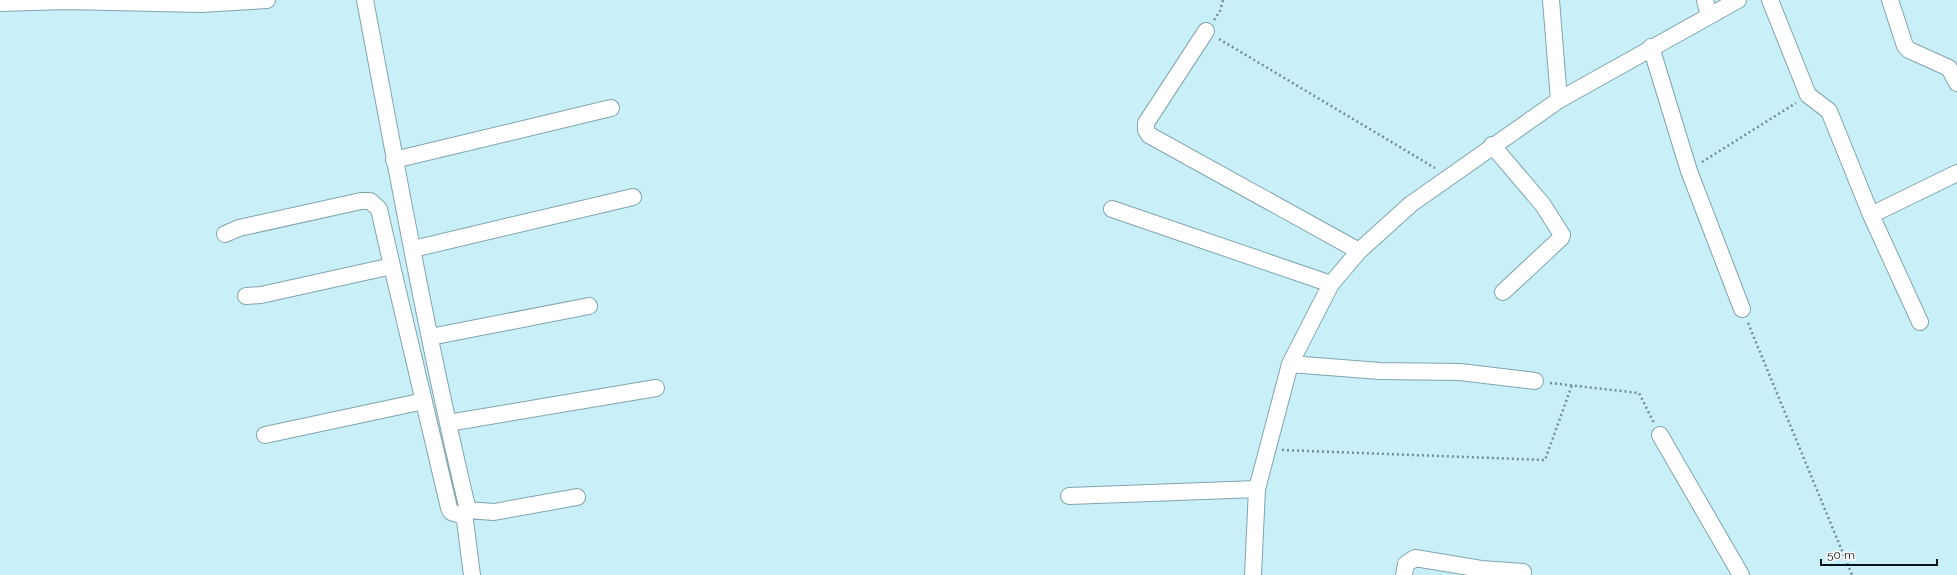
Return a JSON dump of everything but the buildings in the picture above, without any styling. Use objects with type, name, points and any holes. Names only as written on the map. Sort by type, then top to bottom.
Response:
[{"type":"street","points":[[0,3],[66,1],[201,2],[267,0]]},
{"type":"street","points":[[366,0],[394,160],[465,511],[472,575]]},
{"type":"street","points":[[1551,0],[1559,100]]},
{"type":"street","points":[[1705,0],[1708,16]]},
{"type":"street","points":[[1253,575],[1257,489],[1290,364],[1332,284],[1359,251],[1411,204],[1492,145],[1559,100],[1651,47],[1738,0]]},
{"type":"street","points":[[1770,0],[1808,96],[1829,111],[1871,215],[1920,322]]},
{"type":"street","points":[[1890,0],[1905,46],[1909,50],[1949,68],[1957,83]]},
{"type":"street","points":[[1206,31],[1146,123],[1146,130],[1149,135],[1359,251]]},
{"type":"street","points":[[1651,47],[1689,171],[1742,310]]},
{"type":"street","points":[[394,160],[611,108]]},
{"type":"street","points":[[1492,145],[1543,205],[1562,235],[1561,238],[1503,292]]},
{"type":"street","points":[[1871,215],[1957,173]]},
{"type":"street","points":[[412,249],[633,197]]},
{"type":"street","points":[[225,234],[233,229],[246,226],[361,201],[370,201],[379,210],[449,508],[455,514],[465,511],[494,512],[577,498]]},
{"type":"street","points":[[1112,209],[1332,284]]},
{"type":"street","points":[[246,296],[261,295],[392,266]]},
{"type":"street","points":[[430,337],[589,306]]},
{"type":"street","points":[[1290,364],[1380,371],[1460,372],[1535,381]]},
{"type":"street","points":[[448,423],[656,388]]},
{"type":"street","points":[[266,435],[424,401]]},
{"type":"street","points":[[1660,435],[1740,575]]},
{"type":"street","points":[[1069,496],[1257,489]]},
{"type":"street","points":[[1404,575],[1406,564],[1415,558],[1481,569],[1523,572]]},
{"type":"path","points":[[1223,0],[1220,11],[1206,31],[1449,176]]},
{"type":"path","points":[[1689,171],[1808,96]]},
{"type":"path","points":[[1742,310],[1852,575]]},
{"type":"path","points":[[1535,381],[1639,393],[1660,435]]},
{"type":"path","points":[[1267,450],[1545,460],[1572,385]]}]
